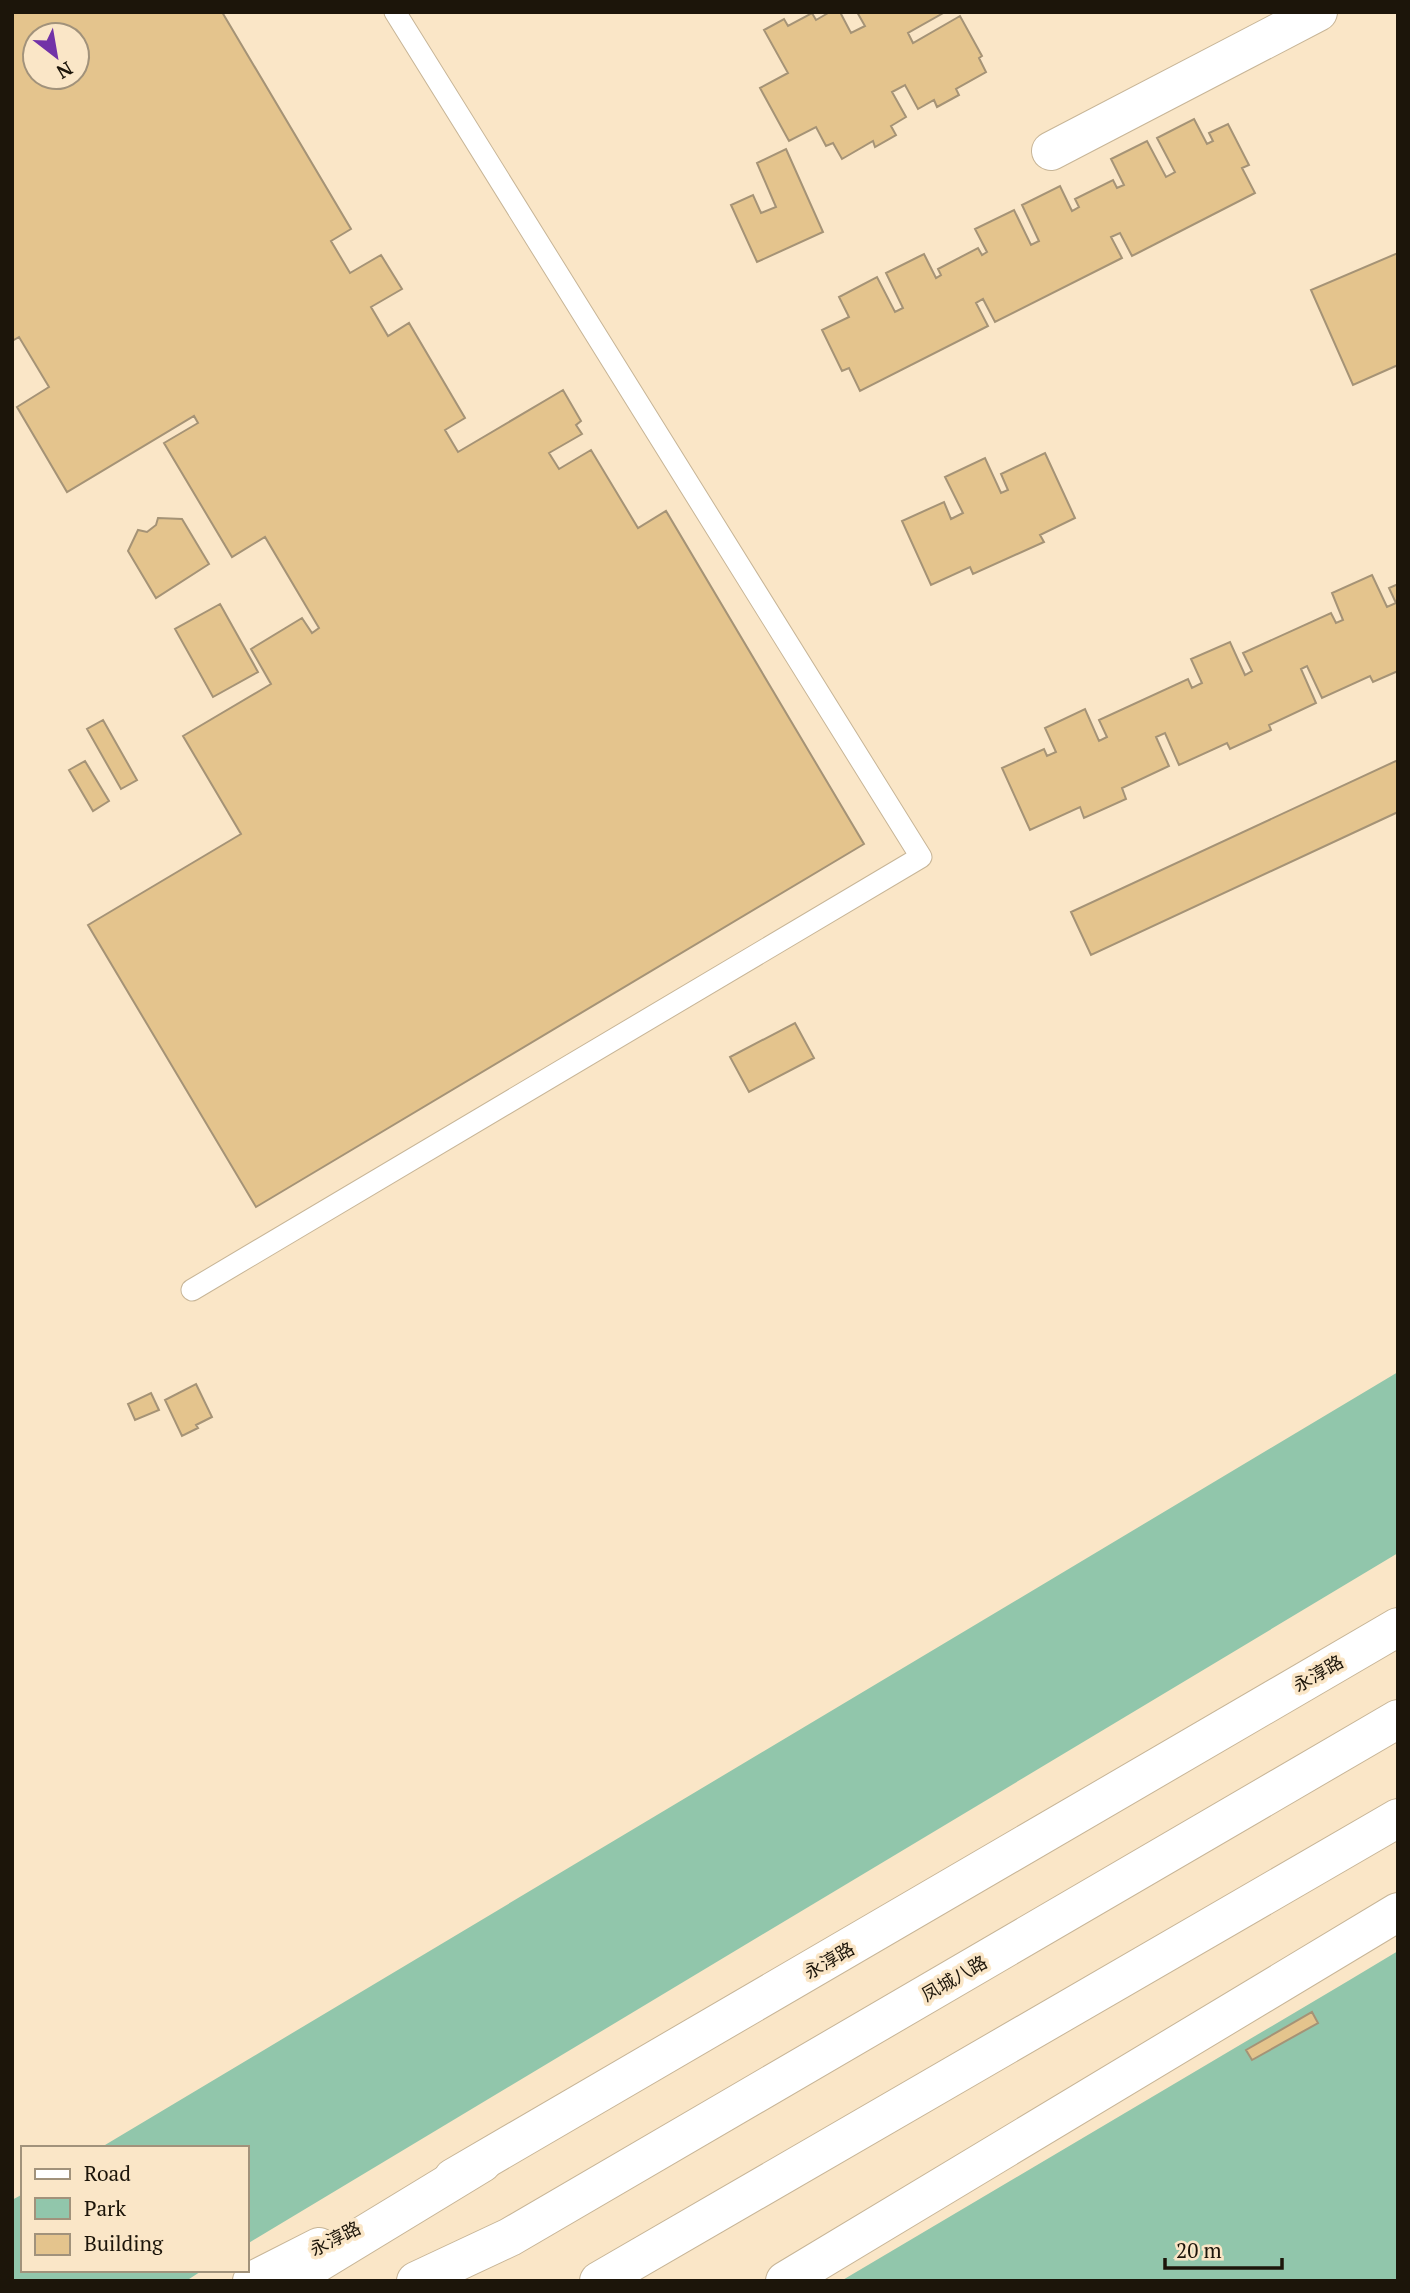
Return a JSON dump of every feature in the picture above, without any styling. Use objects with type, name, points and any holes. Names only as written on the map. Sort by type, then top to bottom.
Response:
[{"type":"street","points":[[1051,151],[1318,12]]},
{"type":"street","name":"永淳路","points":[[253,2281],[482,2163],[1398,1627]]},
{"type":"street","name":"凤城八路","points":[[416,2281],[510,2237],[1398,1719]]},
{"type":"street","points":[[599,2281],[1398,1818]]},
{"type":"street","points":[[785,2281],[1398,1912]]},
{"type":"street","points":[[288,2281],[482,2163]]},
{"type":"lane","points":[[192,1290],[921,857],[395,12]]},
{"type":"green space","points":[[1398,1372],[1398,1553],[248,2243],[248,2146],[103,2146]]},
{"type":"green space","points":[[1398,1951],[1398,2281],[841,2281],[1348,1981]]},
{"type":"green space","points":[[21,2195],[21,2272],[200,2272],[186,2281],[12,2281],[12,2200]]},
{"type":"building","points":[[12,12],[222,12],[351,229],[331,241],[350,273],[381,255],[402,289],[371,307],[388,336],[409,323],[465,418],[445,430],[458,452],[563,390],[581,421],[576,425],[582,434],[549,453],[559,469],[591,450],[638,528],[666,511],[864,844],[256,1207],[88,925],[241,834],[183,736],[271,684],[251,649],[302,618],[312,633],[319,628],[265,537],[232,557],[164,443],[198,423],[194,416],[67,492],[17,407],[49,387],[19,337],[12,341]]},
{"type":"building","points":[[830,12],[840,12],[851,33],[865,26],[857,12],[945,12],[908,33],[913,43],[960,16],[982,56],[979,58],[986,72],[956,89],[959,95],[937,107],[934,100],[918,109],[905,85],[892,92],[906,117],[891,126],[896,135],[875,147],[873,141],[842,159],[833,143],[826,146],[816,127],[789,141],[760,88],[788,73],[764,30],[784,19],[788,26],[812,13],[816,20]]},
{"type":"building","points":[[1194,119],[1207,144],[1213,141],[1209,133],[1228,124],[1249,165],[1242,168],[1255,193],[1132,256],[1120,233],[1111,237],[1122,258],[995,322],[983,299],[976,303],[988,326],[860,391],[849,368],[842,371],[822,330],[849,317],[839,297],[877,277],[895,312],[903,308],[886,273],[924,254],[936,278],[941,275],[938,269],[978,248],[982,255],[987,252],[975,229],[1014,210],[1031,245],[1039,241],[1022,205],[1060,186],[1072,211],[1079,207],[1075,199],[1113,180],[1117,188],[1124,185],[1111,159],[1147,141],[1166,177],[1175,172],[1157,138]]},
{"type":"building","points":[[786,149],[823,232],[757,262],[731,205],[753,195],[761,213],[776,207],[757,163]]},
{"type":"building","points":[[1398,253],[1398,365],[1353,385],[1311,290]]},
{"type":"building","points":[[1045,453],[1075,518],[1040,535],[1044,542],[973,574],[970,567],[931,585],[902,521],[944,502],[951,519],[963,513],[945,477],[985,458],[1001,493],[1008,490],[1001,474]]},
{"type":"building","points":[[158,518],[182,519],[209,564],[156,598],[128,551],[138,530],[147,532],[156,525]]},
{"type":"building","points":[[1372,575],[1387,607],[1396,603],[1389,588],[1398,584],[1398,671],[1373,682],[1370,676],[1322,698],[1307,666],[1301,669],[1316,703],[1269,725],[1271,730],[1230,749],[1227,743],[1179,765],[1165,733],[1156,737],[1169,766],[1122,788],[1126,799],[1084,818],[1080,807],[1030,830],[1002,768],[1044,749],[1047,756],[1056,752],[1045,728],[1085,709],[1099,741],[1107,737],[1099,720],[1188,679],[1192,688],[1202,683],[1191,659],[1230,642],[1245,675],[1252,671],[1243,653],[1331,613],[1336,623],[1343,620],[1332,593]]},
{"type":"building","points":[[220,604],[258,672],[213,697],[175,629]]},
{"type":"building","points":[[103,720],[137,780],[121,789],[87,729]]},
{"type":"building","points":[[1398,760],[1398,812],[1091,955],[1071,912]]},
{"type":"building","points":[[85,761],[109,801],[93,811],[69,770]]},
{"type":"building","points":[[795,1023],[814,1058],[749,1092],[730,1057]]},
{"type":"building","points":[[196,1384],[212,1417],[182,1436],[165,1400]]},
{"type":"building","points":[[151,1393],[159,1410],[135,1420],[128,1404]]},
{"type":"building","points":[[1312,2012],[1318,2023],[1252,2060],[1246,2050]]}]
